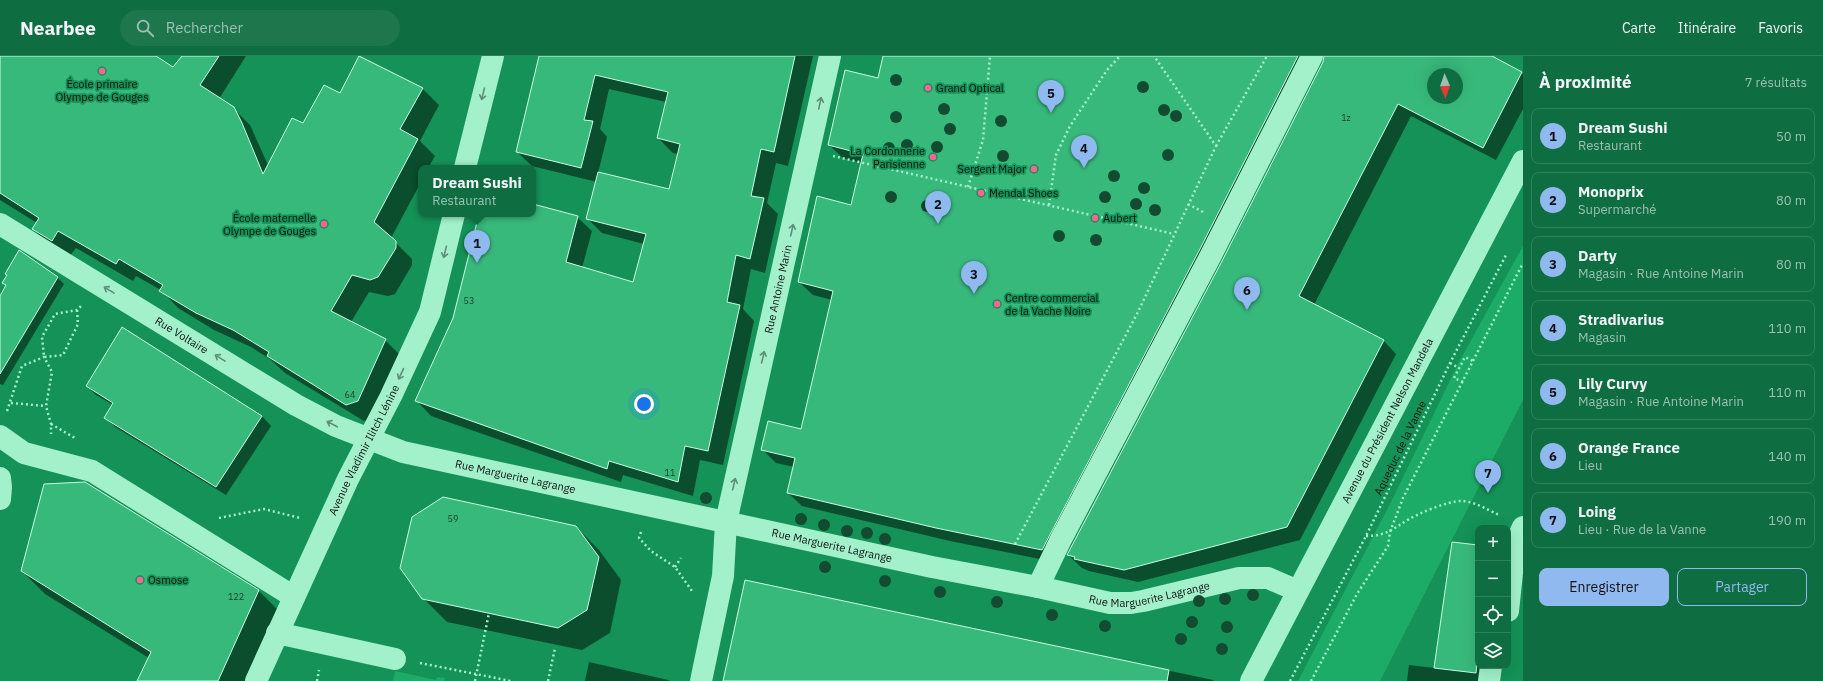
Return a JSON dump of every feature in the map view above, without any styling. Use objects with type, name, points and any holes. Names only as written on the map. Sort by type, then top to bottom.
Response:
[{"type":"street","points":[[466,165],[493,56]]},
{"type":"street","name":"Rue Antoine Marin","points":[[701,681],[724,576],[726,522],[830,56]]},
{"type":"street","points":[[1038,587],[1065,532],[1211,255],[1312,56]]},
{"type":"street","name":"Avenue du Président Nelson Mandela","points":[[1251,681],[1523,161]]},
{"type":"street","name":"Avenue Vladimir Ilitch Lénine","points":[[256,681],[368,439],[391,396],[430,312],[453,217]]},
{"type":"street","name":"Rue Voltaire","points":[[0,224],[296,404],[336,426],[368,439]]},
{"type":"street","points":[[0,436],[24,453],[44,457],[92,471],[294,597]]},
{"type":"street","name":"Rue Marguerite Lagrange","points":[[368,439],[402,452],[932,567],[1038,587],[1110,603],[1131,603],[1143,601],[1239,578],[1268,578],[1298,591]]},
{"type":"street","points":[[0,478],[0,499]]},
{"type":"street","points":[[1511,530],[1513,522],[1523,512]]},
{"type":"street","points":[[1510,597],[1516,544],[1523,527]]},
{"type":"street","points":[[278,633],[396,659]]},
{"type":"street","points":[[1489,681],[1491,669]]},
{"type":"street","points":[[1500,681],[1502,669]]},
{"type":"path","points":[[968,187],[982,140],[990,56]]},
{"type":"path","points":[[1048,205],[1056,155],[1070,126],[1107,70],[1120,56]]},
{"type":"path","points":[[1154,56],[1216,146]]},
{"type":"path","points":[[1015,544],[1138,312],[1216,146],[1267,56]]},
{"type":"path","points":[[843,158],[1174,234]]},
{"type":"path","points":[[1188,204],[1204,213]]},
{"type":"path","name":"Aqueduc de la Vanne","points":[[1290,681],[1366,536],[1450,363],[1508,250]]},
{"type":"path","points":[[1311,681],[1357,594],[1388,546],[1390,532],[1403,498],[1523,263]]},
{"type":"path","points":[[44,457],[51,437],[51,424],[46,406],[52,372],[44,358],[42,338],[56,314],[77,310],[86,301]]},
{"type":"path","points":[[6,416],[22,366],[44,358],[63,355],[78,324],[77,310]]},
{"type":"path","points":[[1463,382],[1454,378],[1465,357],[1473,361]]},
{"type":"path","points":[[1446,361],[1459,368]]},
{"type":"path","points":[[11,403],[46,406]]},
{"type":"path","points":[[51,424],[82,442]]},
{"type":"path","points":[[1366,536],[1377,536],[1390,532],[1426,510],[1461,501],[1472,503],[1498,514]]},
{"type":"path","points":[[213,515],[220,518],[264,509],[300,518]]},
{"type":"path","points":[[641,532],[639,538],[651,551],[675,567],[695,596]]},
{"type":"path","points":[[675,567],[681,558]]},
{"type":"path","points":[[475,681],[489,613]]},
{"type":"path","points":[[548,681],[555,648]]},
{"type":"path","points":[[396,659],[511,681]]},
{"type":"green space","points":[[1523,246],[1523,400],[1380,681],[1298,681],[1391,502],[1459,362]]},
{"type":"green space","points":[[395,671],[436,680],[437,677],[445,678],[444,681],[393,681]]},
{"type":"building","points":[[0,56],[156,56],[173,67],[182,56],[219,56],[200,85],[234,107],[263,174],[292,118],[303,123],[324,85],[340,93],[359,56],[423,88],[400,129],[418,139],[374,222],[396,241],[396,248],[378,277],[370,280],[352,275],[331,311],[386,339],[358,401],[346,405],[267,356],[269,352],[233,330],[196,313],[159,291],[163,285],[119,259],[116,264],[58,231],[52,241],[32,229],[39,218],[0,193]]},
{"type":"building","points":[[539,56],[795,56],[774,152],[761,149],[751,196],[764,198],[750,259],[736,255],[727,302],[740,305],[708,451],[685,446],[678,482],[609,461],[607,469],[415,401],[453,318],[478,217],[536,217],[536,205],[578,216],[566,262],[633,282],[646,234],[586,219],[598,172],[669,189],[680,144],[657,138],[668,92],[595,75],[584,120],[593,121],[581,168],[516,152]]},
{"type":"building","name":"Centre commercial de la Vache Noire","points":[[883,56],[1298,56],[1200,249],[1042,550],[936,528],[787,493],[795,458],[761,450],[768,421],[801,429],[833,291],[798,282],[817,196],[851,205],[863,154],[828,145],[845,70],[878,78]]},
{"type":"building","points":[[1324,56],[1492,56],[1522,72],[1483,148],[1398,104],[1299,296],[1384,340],[1287,527],[1124,570],[1074,559],[1075,557],[1067,555],[1222,261],[1323,62]]},
{"type":"building","points":[[19,250],[58,277],[0,374],[0,296],[6,285],[2,283],[7,275],[5,274]]},
{"type":"building","points":[[122,327],[262,416],[216,487],[104,418],[113,403],[86,386]]},
{"type":"building","name":"Osmose","points":[[85,482],[259,590],[218,681],[137,681],[151,652],[21,571],[44,484]]},
{"type":"building","points":[[443,497],[576,526],[599,557],[587,610],[558,628],[422,599],[400,568],[412,517]]},
{"type":"building","points":[[1452,542],[1475,545],[1476,673],[1434,668]]},
{"type":"building","points":[[745,580],[1169,670],[1167,681],[723,681]]},
{"type":"place","name":"École primaire Olympe de Gouges","points":[[102,71]]},
{"type":"place","name":"Grand Optical","points":[[928,88]]},
{"type":"place","name":"Lily Curvy","points":[[1051,113]]},
{"type":"place","name":"La Cordonnerie Parisienne","points":[[933,157]]},
{"type":"place","name":"Stradivarius","points":[[1084,168]]},
{"type":"place","name":"Sergent Major","points":[[1034,169]]},
{"type":"place","name":"Mendal Shoes","points":[[981,193]]},
{"type":"place","name":"Aubert","points":[[1095,218]]},
{"type":"place","name":"École maternelle Olympe de Gouges","points":[[324,224]]},
{"type":"place","name":"Monoprix","points":[[938,224]]},
{"type":"place","name":"Dream Sushi","points":[[477,263]]},
{"type":"place","name":"Darty","points":[[974,294]]},
{"type":"place","name":"Centre commercial de la Vache Noire","points":[[997,304]]},
{"type":"place","name":"Orange France","points":[[1247,310]]},
{"type":"place","name":"Loing","points":[[1488,493]]},
{"type":"place","name":"Osmose","points":[[140,580]]}]
